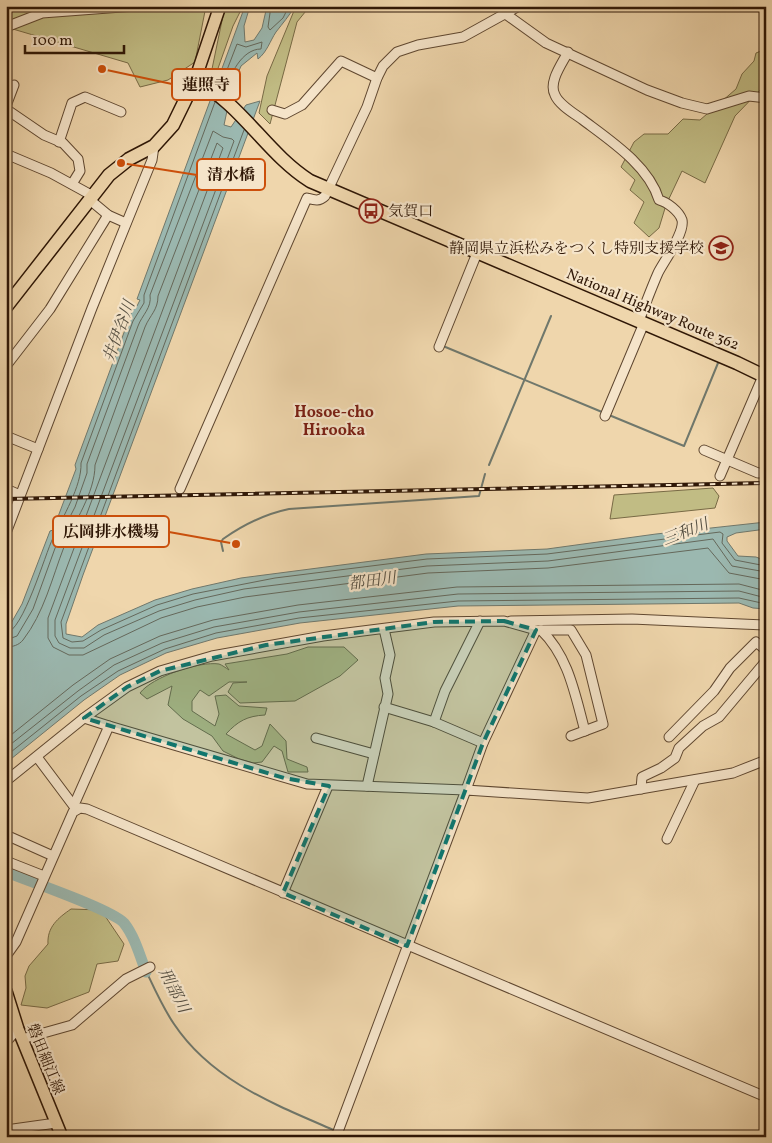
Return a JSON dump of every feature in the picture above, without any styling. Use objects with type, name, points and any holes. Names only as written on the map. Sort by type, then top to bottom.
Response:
[{"type":"highway","name":"National Highway Route 362","points":[[200,82],[227,101],[292,169],[327,189],[642,322],[764,377]]},
{"type":"highway","points":[[6,307],[108,176],[129,160],[154,146],[172,125],[200,82]]},
{"type":"main road","points":[[200,82],[220,6]]},
{"type":"main road","name":"磐田細江線","points":[[6,990],[10,1014],[62,1137]]},
{"type":"street","points":[[6,27],[42,13],[135,6]]},
{"type":"street","points":[[180,489],[307,198],[321,200],[367,107],[383,66],[398,52],[418,45],[463,37],[507,15],[519,6]]},
{"type":"street","points":[[507,15],[546,43],[647,90],[707,109],[744,97],[766,98]]},
{"type":"street","points":[[568,52],[553,82],[554,95],[570,110],[606,137],[640,169],[655,186],[659,200],[668,202],[682,219],[682,225],[675,244],[658,274],[642,322],[605,416]]},
{"type":"street","points":[[272,110],[285,114],[302,105],[342,61],[377,78]]},
{"type":"street","points":[[14,85],[6,108],[44,135],[59,142],[78,159],[80,170],[72,184]]},
{"type":"street","points":[[59,142],[72,103],[77,100],[85,97],[121,112]]},
{"type":"street","points":[[6,533],[152,160],[154,146]]},
{"type":"street","points":[[6,154],[72,184],[91,198],[108,215],[126,223]]},
{"type":"street","points":[[6,366],[50,309],[108,215]]},
{"type":"street","points":[[439,347],[477,253]]},
{"type":"street","points":[[720,476],[764,377]]},
{"type":"street","points":[[6,436],[38,450]]},
{"type":"street","points":[[704,450],[758,473],[766,473]]},
{"type":"street","points":[[6,489],[20,495]]},
{"type":"street","points":[[6,781],[84,718],[127,687],[160,671],[212,656],[266,645],[434,622],[558,618],[766,625]]},
{"type":"street","points":[[434,722],[449,683],[480,621]]},
{"type":"street","points":[[504,621],[538,630],[571,630],[586,655],[603,724],[571,736]]},
{"type":"street","points":[[367,786],[388,694],[385,678],[390,655],[384,629]]},
{"type":"street","points":[[538,630],[554,642],[566,666],[585,731]]},
{"type":"street","points":[[336,1137],[483,743],[538,630]]},
{"type":"street","points":[[669,737],[714,691],[730,668],[756,642],[766,650]]},
{"type":"street","points":[[641,789],[642,777],[661,768],[674,758],[679,748],[694,734],[703,726],[719,717],[766,661]]},
{"type":"street","points":[[384,707],[434,722],[483,743]]},
{"type":"street","points":[[84,718],[284,778],[308,784],[328,786],[466,790],[588,798],[733,773],[766,760]]},
{"type":"street","points":[[683,723],[694,734]]},
{"type":"street","points":[[76,810],[74,805],[109,726]]},
{"type":"street","points":[[316,738],[374,754]]},
{"type":"street","points":[[37,757],[76,810]]},
{"type":"street","points":[[667,839],[695,780]]},
{"type":"street","points":[[283,893],[328,786]]},
{"type":"street","points":[[76,810],[86,809],[96,812],[407,946],[766,1097]]},
{"type":"street","points":[[6,956],[12,951],[68,822],[76,810]]},
{"type":"street","points":[[6,835],[53,856]]},
{"type":"street","points":[[6,861],[44,876]]},
{"type":"street","points":[[6,1042],[20,1034],[72,1025],[126,979],[150,967]]},
{"type":"street","points":[[6,1130],[56,1123]]},
{"type":"highlighted area","points":[[504,621],[536,630],[483,743],[407,946],[283,893],[329,786],[284,778],[84,718],[127,687],[160,671],[266,645],[434,622]]},
{"type":"shaded area","points":[[6,6],[206,6],[195,62],[168,80],[140,87],[128,63],[6,27]]},
{"type":"shaded area","points":[[225,6],[243,6],[233,26],[216,74],[212,69]]},
{"type":"shaded area","points":[[296,6],[310,6],[297,22],[270,124],[259,113],[267,76]]},
{"type":"shaded area","points":[[766,49],[766,84],[735,116],[705,183],[682,171],[666,205],[659,228],[649,237],[634,223],[644,202],[630,190],[635,180],[621,167],[634,142],[644,134],[668,134],[683,119],[700,120],[736,89],[742,74],[754,61],[756,53]]},
{"type":"shaded area","points":[[713,488],[719,496],[715,508],[610,519],[614,495]]},
{"type":"shaded area","points":[[308,647],[344,647],[358,660],[340,676],[295,701],[240,703],[228,692],[233,683],[247,682],[229,682],[209,696],[200,690],[192,701],[192,711],[215,726],[219,714],[215,696],[226,695],[239,706],[267,708],[265,715],[243,720],[226,734],[255,750],[262,746],[270,724],[286,741],[287,759],[307,767],[308,772],[288,772],[282,751],[274,746],[262,762],[253,763],[223,751],[212,736],[183,719],[168,705],[172,686],[147,699],[140,693],[155,681],[176,671],[210,664],[219,664],[229,670],[225,664],[287,654]]},
{"type":"shaded area","points":[[71,909],[101,910],[124,944],[118,961],[97,964],[89,992],[47,1008],[21,1005],[26,988],[25,976],[29,966],[48,944],[51,928]]},
{"type":"water","points":[[245,6],[250,6],[244,26],[245,42],[254,40],[262,28],[267,6],[295,6],[261,56],[258,59],[257,53],[241,66],[232,87],[224,125],[231,127],[246,105],[260,101],[83,575],[66,624],[66,634],[82,637],[98,625],[155,600],[241,578],[426,554],[547,549],[656,534],[766,522],[766,529],[736,533],[727,537],[727,541],[738,556],[756,557],[766,561],[766,609],[753,608],[739,603],[458,606],[300,623],[217,638],[166,653],[120,675],[84,700],[6,763],[6,632],[22,604],[50,531],[53,530],[134,305],[137,306],[140,300],[137,299]]},
{"type":"waterway","points":[[489,465],[551,316]]},
{"type":"waterway","points":[[443,346],[602,412]]},
{"type":"waterway","points":[[609,415],[684,446],[718,363]]},
{"type":"waterway","points":[[223,551],[221,542],[223,539],[254,521],[280,511],[479,496],[485,474]]},
{"type":"waterway","name":"刑部川","points":[[6,872],[87,903],[116,917],[124,923],[131,934],[146,972]]},
{"type":"waterway","name":"刑部川","points":[[147,973],[174,1024],[189,1044],[207,1061],[226,1076],[268,1101],[336,1131]]},
{"type":"waterway","name":"刑部川","points":[[341,1133],[350,1137]]},
{"type":"railway","points":[[6,499],[766,483]]},
{"type":"place","name":"蓮照寺","points":[[102,69]]},
{"type":"place","name":"清水橋","points":[[121,163]]},
{"type":"place","name":"気賀口","points":[[371,211]]},
{"type":"place","name":"静岡県立浜松みをつくし特別支援学校","points":[[721,248]]},
{"type":"place","name":"広岡排水機場","points":[[236,544]]},
{"type":"district","name":"Hosoe-cho Hirooka","points":[[334,420]]},
{"type":"water label","name":"井伊谷川","points":[[118,331]]},
{"type":"water label","name":"三和川","points":[[685,531]]},
{"type":"water label","name":"都田川","points":[[372,580]]}]
